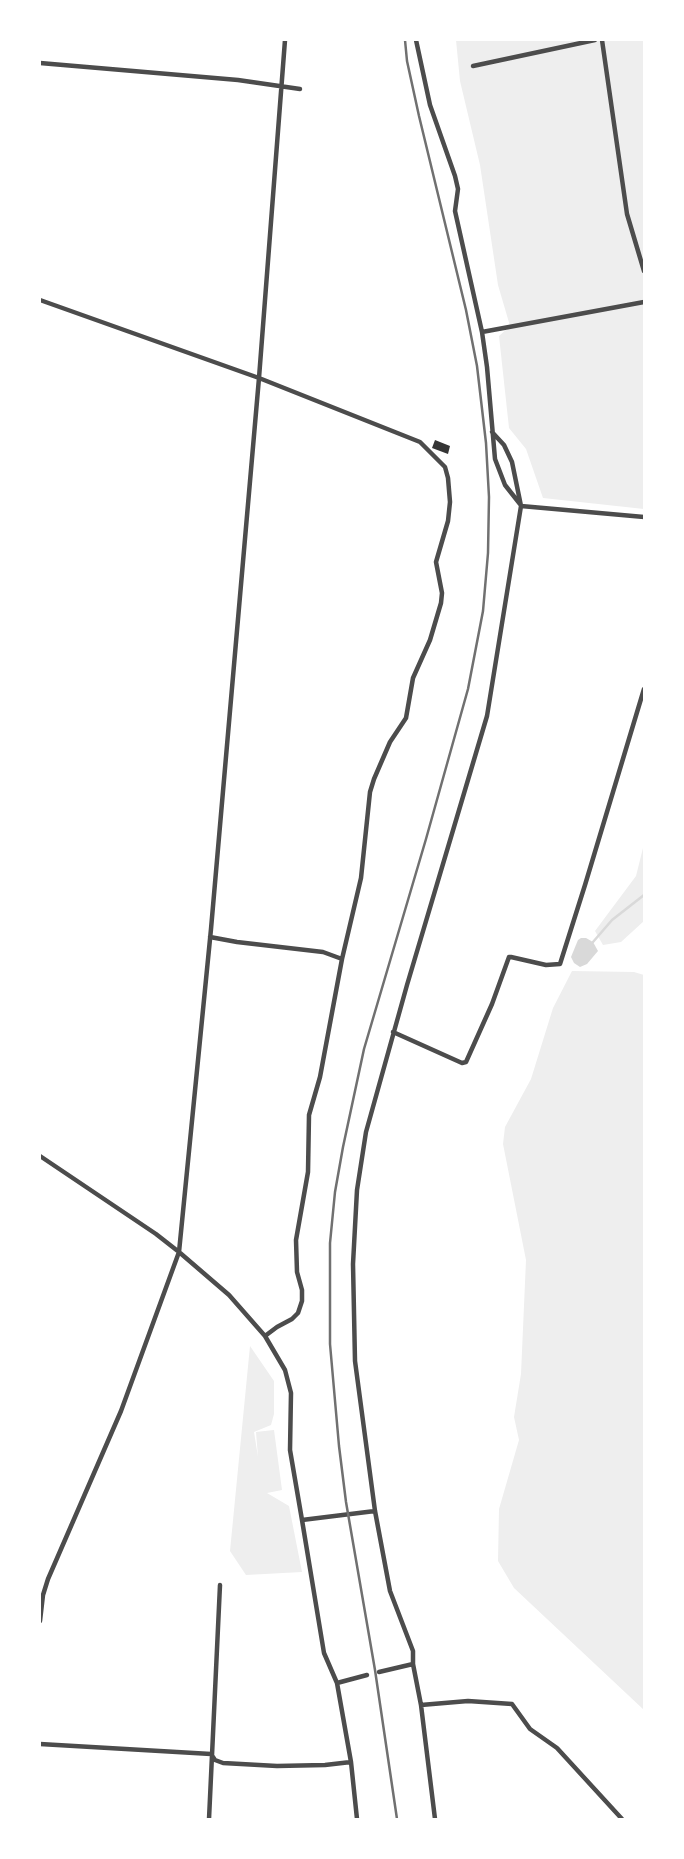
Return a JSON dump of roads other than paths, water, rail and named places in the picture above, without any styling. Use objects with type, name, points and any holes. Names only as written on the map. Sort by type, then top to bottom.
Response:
[{"type":"street","points":[[40,1621],[43,1595],[48,1579],[121,1411],[179,1252],[210,937],[259,378],[285,40]]},
{"type":"street","points":[[416,40],[430,105],[458,189],[455,211],[456,219],[482,332],[495,459],[505,485],[521,506],[644,517]]},
{"type":"street","points":[[473,66],[595,40]]},
{"type":"street","points":[[602,40],[627,214],[644,271]]},
{"type":"street","points":[[40,63],[238,80],[300,89]]},
{"type":"street","points":[[40,300],[259,378],[420,442],[445,467],[448,478],[450,502],[448,521],[436,562],[442,593],[441,603],[430,640],[413,678],[406,718],[390,742],[370,792],[361,878],[342,959],[320,1077],[309,1115],[308,1172],[296,1240],[297,1272],[302,1290],[302,1301],[298,1313],[292,1319],[265,1336]]},
{"type":"street","points":[[482,332],[644,302]]},
{"type":"street","points":[[435,1819],[421,1705],[413,1664],[413,1651],[390,1591],[374,1511],[355,1361],[353,1264],[357,1190],[366,1132],[393,1032],[488,716],[521,506],[512,462],[504,446],[492,432]]},
{"type":"street","points":[[393,1032],[462,1063],[466,1062],[492,1004],[509,957],[546,965],[560,964],[586,885],[644,688]]},
{"type":"street","points":[[210,937],[323,952],[342,959]]},
{"type":"street","points":[[40,1156],[156,1234],[229,1295],[265,1336],[285,1370],[291,1393],[290,1450],[324,1653],[337,1683],[351,1762],[357,1819]]},
{"type":"street","points":[[302,1520],[374,1511]]},
{"type":"street","points":[[209,1819],[220,1585]]},
{"type":"street","points":[[379,1672],[413,1664]]},
{"type":"street","points":[[337,1683],[367,1674]]},
{"type":"street","points":[[421,1705],[468,1701],[512,1704],[530,1729],[556,1748],[622,1819]]},
{"type":"street","points":[[40,1744],[211,1754]]},
{"type":"street","points":[[211,1754],[215,1760],[222,1763],[277,1766],[325,1765],[351,1762]]},
{"type":"waterway","points":[[593,942],[612,920],[644,895]]},
{"type":"railway","points":[[397,1819],[375,1670],[346,1502],[339,1446],[330,1344],[330,1243],[335,1192],[364,1049],[468,689],[483,611],[488,553],[489,497],[486,443],[477,366],[466,310],[419,116],[407,61],[405,40]]}]
